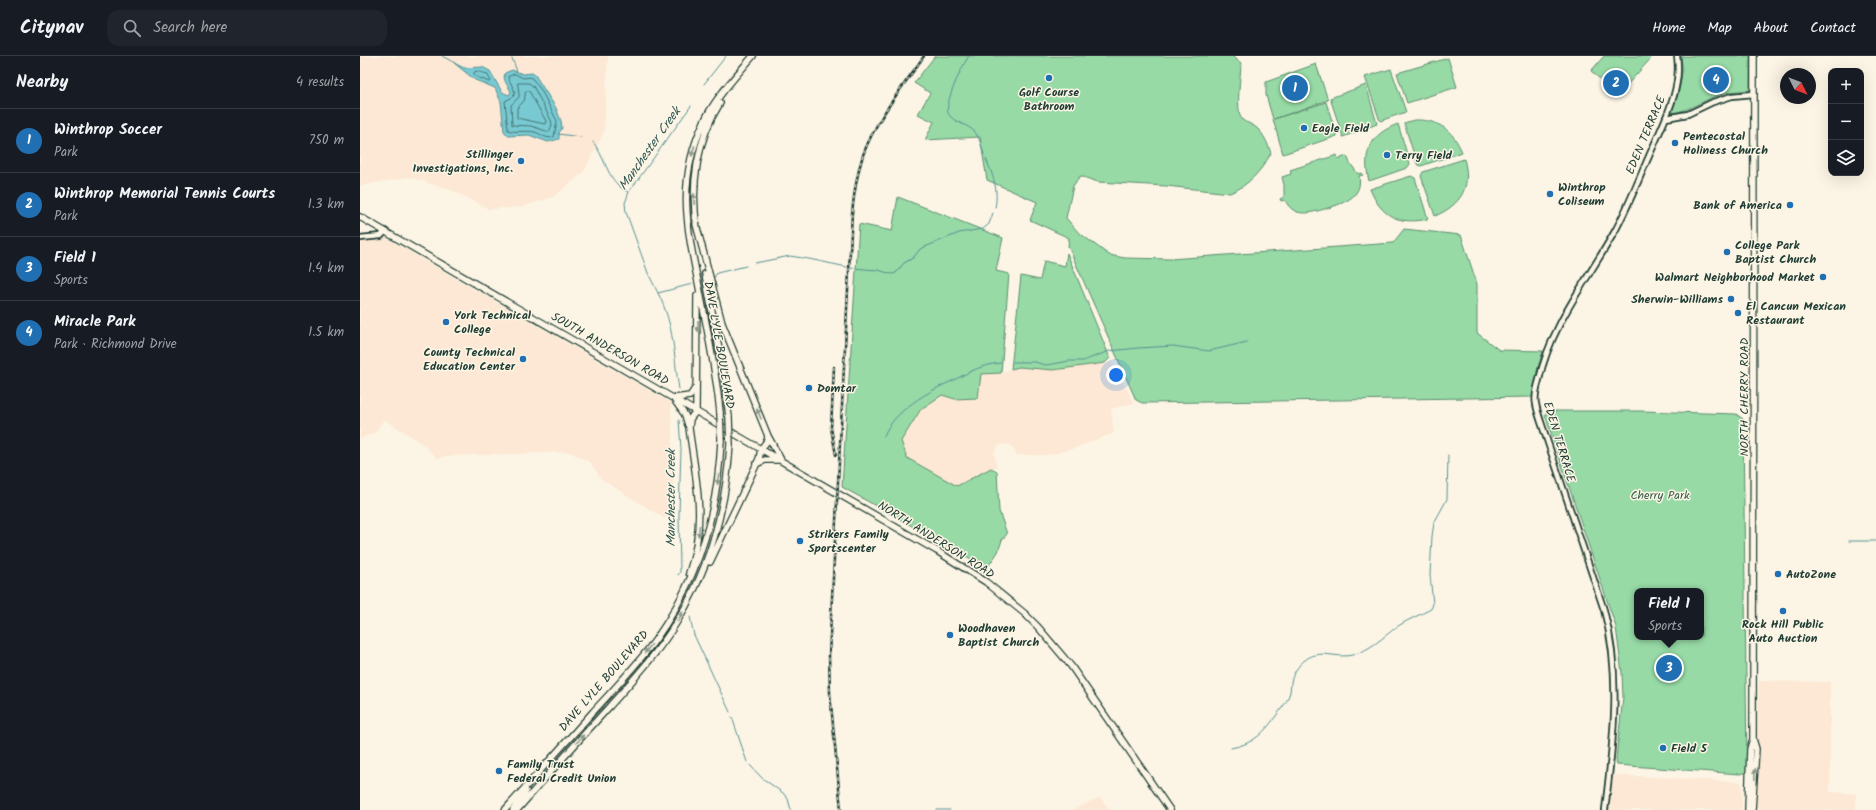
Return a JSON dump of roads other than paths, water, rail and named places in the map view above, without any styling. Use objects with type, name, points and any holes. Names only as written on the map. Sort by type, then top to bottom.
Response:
[{"type":"main road","name":"DAVE LYLE BOULEVARD","points":[[505,810],[627,674],[663,627],[682,596],[693,573],[707,532],[718,479],[721,440],[720,413],[716,374],[686,221],[688,173],[696,140],[704,121],[727,87],[752,56]]},
{"type":"main road","name":"NORTH CHERRY ROAD","points":[[1748,810],[1750,749],[1753,739],[1754,56]]},
{"type":"main road","name":"DAVE LYLE BOULEVARD","points":[[517,810],[657,652],[678,621],[690,599],[707,561],[720,516],[727,479],[730,444],[729,417],[724,375],[696,224],[694,184],[700,151],[706,130],[727,92],[727,87]]},
{"type":"main road","name":"SOUTH ANDERSON ROAD","points":[[360,217],[696,411],[724,429]]},
{"type":"main road","points":[[696,224],[722,324],[768,434],[781,460]]},
{"type":"main road","points":[[689,428],[690,419],[696,411],[698,323],[696,274]]},
{"type":"main road","points":[[672,398],[682,399],[690,396],[695,391],[697,384]]},
{"type":"main road","points":[[663,627],[689,574],[699,535],[700,504],[689,428],[685,415],[672,398]]},
{"type":"main road","name":"NORTH ANDERSON ROAD","points":[[724,429],[781,460],[955,561],[986,582],[1024,613],[1071,666],[1170,810]]},
{"type":"main road","points":[[690,599],[708,566],[760,457],[761,449],[767,441],[768,434]]},
{"type":"main road","points":[[756,465],[769,459],[781,460]]},
{"type":"main road","name":"NORTH CHERRY ROAD","points":[[1752,810],[1756,749],[1753,739]]},
{"type":"main road","points":[[513,810],[546,765]]},
{"type":"street","name":"EDEN TERRACE","points":[[1605,810],[1616,710],[1611,638],[1604,610],[1539,415],[1536,404],[1536,393],[1544,360],[1552,337],[1564,314],[1591,273],[1617,229],[1666,118],[1677,84],[1678,56]]},
{"type":"street","points":[[1666,118],[1688,114],[1713,102],[1732,96],[1754,94]]},
{"type":"street","points":[[371,237],[376,232],[374,225]]},
{"type":"street","points":[[360,238],[381,236],[385,231]]},
{"type":"water","points":[[454,63],[464,68],[482,67],[490,71],[502,92],[509,95],[511,92],[505,80],[505,73],[512,70],[523,74],[532,73],[535,75],[556,108],[561,121],[562,128],[559,133],[559,139],[548,142],[529,135],[508,136],[504,131],[501,102],[495,88],[475,80]]},
{"type":"waterway","points":[[442,56],[455,63]]},
{"type":"waterway","points":[[511,56],[517,71]]},
{"type":"waterway","name":"Manchester Creek","points":[[704,84],[726,56]]},
{"type":"waterway","points":[[969,56],[951,93],[948,113],[953,119],[969,127],[975,132],[980,140],[984,155]]},
{"type":"waterway","name":"Manchester Creek","points":[[658,293],[648,273],[626,212],[625,203],[629,192],[691,106]]},
{"type":"waterway","points":[[558,134],[581,137]]},
{"type":"waterway","points":[[593,142],[598,149],[611,177],[621,188],[628,192]]},
{"type":"waterway","points":[[986,159],[996,189],[995,208]]},
{"type":"waterway","points":[[851,268],[878,270],[892,274],[896,273],[904,263],[913,258],[920,249],[959,233],[983,229],[989,224],[993,213]]},
{"type":"waterway","points":[[755,263],[790,256],[847,267]]},
{"type":"waterway","points":[[713,279],[717,273],[746,266]]},
{"type":"waterway","name":"Manchester Creek","points":[[679,389],[671,329],[664,305],[658,293],[692,284]]},
{"type":"waterway","points":[[1013,362],[1035,362],[1045,365],[1069,361],[1083,361],[1109,351],[1173,346],[1209,351],[1247,342]]},
{"type":"waterway","points":[[884,436],[895,418],[903,410],[923,396],[975,369],[1001,363]]},
{"type":"waterway","name":"Manchester Creek","points":[[678,575],[680,572],[679,514],[681,449],[679,420]]},
{"type":"waterway","points":[[1231,748],[1246,744],[1253,740],[1268,726],[1286,702],[1290,694],[1294,674],[1305,660],[1322,654],[1346,656],[1359,653],[1376,643],[1406,621],[1431,609],[1433,604],[1430,575],[1432,536],[1434,523],[1447,499],[1448,455]]},
{"type":"waterway","points":[[1849,541],[1876,541]]},
{"type":"waterway","name":"Manchester Creek","points":[[690,617],[694,635],[730,712]]},
{"type":"waterway","name":"Manchester Creek","points":[[732,717],[747,762],[762,778],[783,793],[788,799],[791,810]]},
{"type":"waterway","points":[[937,810],[950,810]]},
{"type":"railway","points":[[841,810],[830,693],[829,655],[852,213],[859,169],[868,142],[882,116],[924,56]]},
{"type":"railway","points":[[834,367],[831,428],[836,455]]},
{"type":"place","name":"Golf Course Bathroom","points":[[1049,78]]},
{"type":"place","name":"Miracle Park","points":[[1716,80]]},
{"type":"place","name":"Winthrop Memorial Tennis Courts","points":[[1616,83]]},
{"type":"place","name":"Winthrop Soccer","points":[[1295,88]]},
{"type":"place","name":"Eagle Field","points":[[1304,128]]},
{"type":"place","name":"Pentecostal Holiness Church","points":[[1675,143]]},
{"type":"place","name":"Terry Field","points":[[1387,155]]},
{"type":"place","name":"Stillinger Investigations, Inc.","points":[[521,161]]},
{"type":"place","name":"Winthrop Coliseum","points":[[1550,194]]},
{"type":"place","name":"Bank of America","points":[[1790,205]]},
{"type":"place","name":"College Park Baptist Church","points":[[1727,252]]},
{"type":"place","name":"Walmart Neighborhood Market","points":[[1823,277]]},
{"type":"place","name":"Sherwin-Williams","points":[[1731,299]]},
{"type":"place","name":"El Cancun Mexican Restaurant","points":[[1738,313]]},
{"type":"place","name":"York Technical College","points":[[446,322]]},
{"type":"place","name":"County Technical Education Center","points":[[523,359]]},
{"type":"place","name":"Domtar","points":[[809,388]]},
{"type":"place","name":"Strikers Family Sportscenter","points":[[800,541]]},
{"type":"place","name":"AutoZone","points":[[1778,574]]},
{"type":"place","name":"Rock Hill Public Auto Auction","points":[[1783,611]]},
{"type":"place","name":"Woodhaven Baptist Church","points":[[950,635]]},
{"type":"place","name":"Field 1","points":[[1669,668]]},
{"type":"place","name":"Field 5","points":[[1663,748]]},
{"type":"place","name":"Family Trust Federal Credit Union","points":[[499,771]]},
{"type":"park label","name":"Cherry Park","points":[[1660,495]]}]
